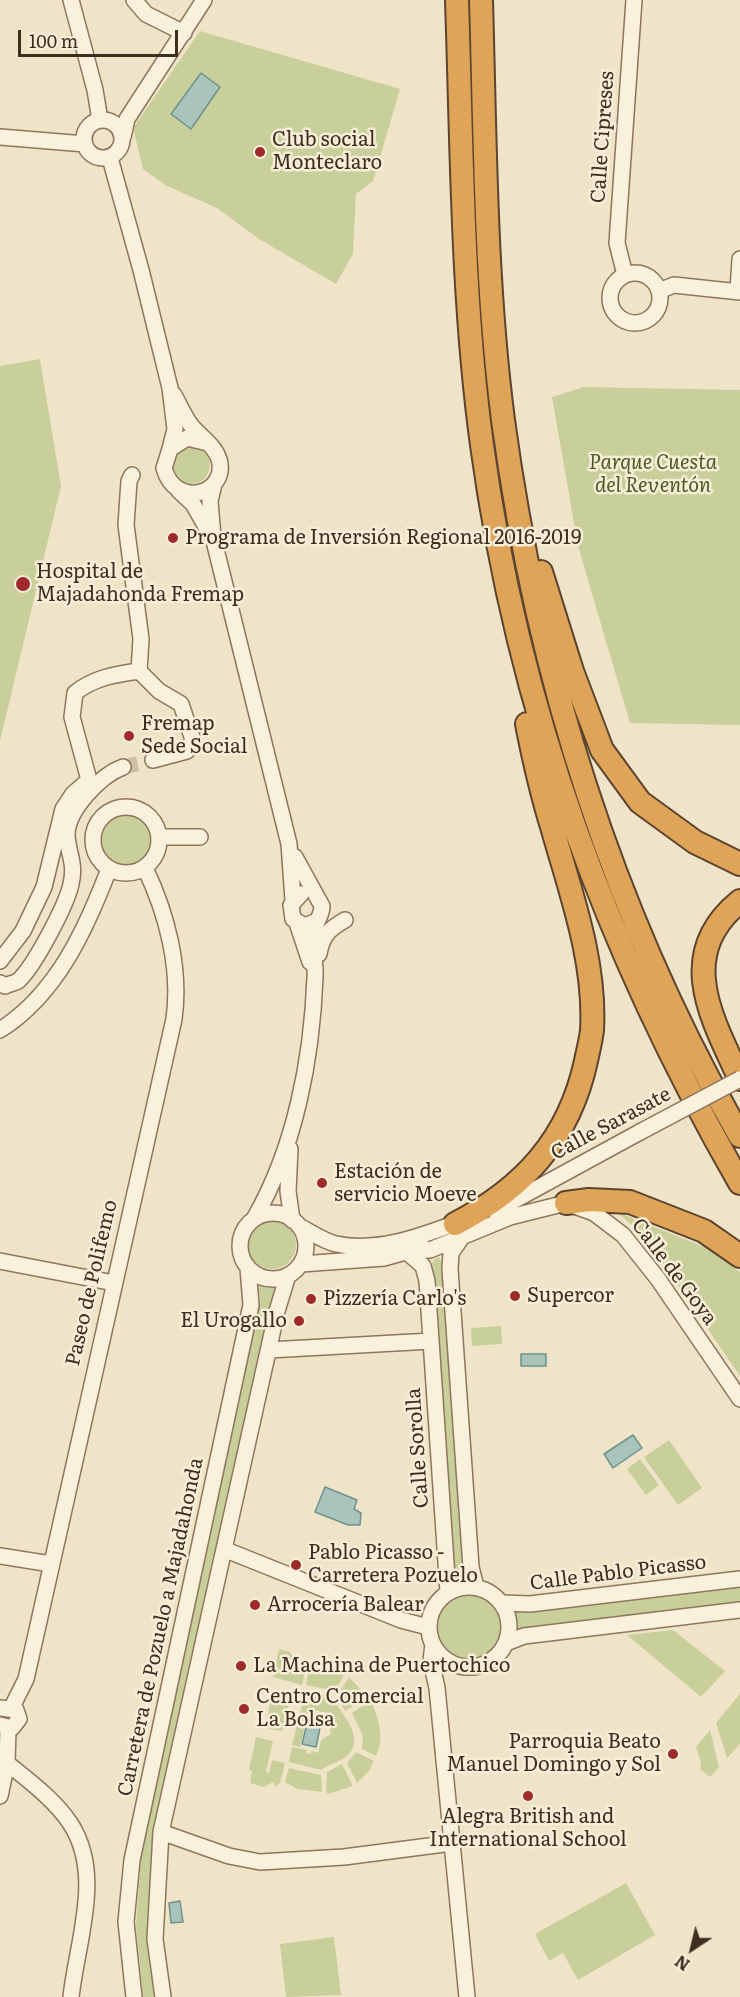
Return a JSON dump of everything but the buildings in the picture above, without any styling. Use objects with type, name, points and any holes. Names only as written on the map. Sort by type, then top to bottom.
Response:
[{"type":"highway","points":[[457,0],[468,297],[482,446],[504,578],[514,668],[544,802],[573,902],[590,974],[592,1030],[581,1085],[566,1119],[547,1151],[514,1187],[457,1232]]},
{"type":"highway","points":[[481,0],[493,298],[503,419],[530,584],[553,681],[600,831],[621,889],[666,991],[740,1136]]},
{"type":"highway","points":[[503,419],[523,487],[538,562],[572,671],[602,750],[640,802],[695,842],[740,864]]},
{"type":"highway","points":[[504,578],[534,701],[557,778],[599,896],[673,1062],[740,1183]]},
{"type":"highway","points":[[740,902],[723,915],[710,934],[704,959],[704,994],[718,1032],[740,1079]]},
{"type":"highway","points":[[566,1203],[589,1200],[630,1202],[704,1231],[740,1256]]},
{"type":"street","points":[[71,0],[95,90],[114,120],[123,137],[120,150],[110,158],[97,158],[87,150],[85,132],[94,122],[114,120],[184,33],[204,0]]},
{"type":"street","points":[[134,0],[146,14],[184,33]]},
{"type":"street","name":"Calle Cipreses","points":[[626,275],[617,243],[634,0]]},
{"type":"street","points":[[0,137],[85,144]]},
{"type":"street","points":[[110,158],[170,388],[175,429],[164,468],[172,485],[193,504],[213,537]]},
{"type":"street","points":[[659,291],[674,285],[739,292],[740,259]]},
{"type":"street","points":[[634,273],[649,278],[659,291],[660,299],[654,314],[640,323],[624,321],[617,316],[610,302],[613,286],[626,275],[634,273]]},
{"type":"street","points":[[170,388],[190,424],[216,451],[220,461],[218,477],[210,501],[213,537],[289,844],[293,900],[290,910],[297,923],[315,978]]},
{"type":"street","points":[[170,449],[187,438],[208,443]]},
{"type":"street","points":[[132,475],[129,481],[126,525],[141,639],[139,671],[159,692],[181,704],[193,740],[187,751],[153,760]]},
{"type":"street","points":[[179,491],[198,493],[214,484]]},
{"type":"street","points":[[89,780],[72,717],[75,693],[86,684],[117,674],[139,671]]},
{"type":"street","points":[[0,960],[23,931],[44,887],[63,808],[73,794],[89,780],[118,769],[70,814],[67,833],[74,861],[71,884],[65,902],[37,953],[18,981],[5,986],[0,983]]},
{"type":"street","points":[[120,807],[134,807],[146,813],[155,824],[159,837],[157,854],[145,868],[134,873],[121,873],[109,869],[99,860],[93,848],[95,828],[107,812],[120,807]]},
{"type":"street","points":[[159,837],[200,837]]},
{"type":"street","points":[[289,844],[322,906],[314,932],[315,978]]},
{"type":"street","name":"Paseo de Polifemo","points":[[4,1709],[26,1679],[178,993],[177,971],[157,892],[145,868]]},
{"type":"street","points":[[0,1030],[43,993],[71,954],[92,914],[109,869]]},
{"type":"street","points":[[293,900],[306,893],[315,896]]},
{"type":"street","points":[[291,1134],[288,1191],[295,1223],[306,1245],[301,1264],[288,1275],[267,1279],[248,1268],[243,1260],[240,1242],[243,1233],[270,1192],[291,1134],[305,1067],[315,978],[322,940],[330,928],[345,920],[318,920],[305,926],[297,923]]},
{"type":"street","name":"Calle Sarasate","points":[[295,1223],[323,1239],[351,1245],[457,1232],[740,1079]]},
{"type":"street","points":[[412,1252],[430,1250],[457,1232],[566,1203]]},
{"type":"street","name":"Calle de Goya","points":[[566,1203],[594,1213],[623,1235],[658,1279],[740,1399]]},
{"type":"street","name":"Calle Sarasate","points":[[301,1264],[384,1258],[412,1252],[468,1228],[503,1206]]},
{"type":"street","points":[[254,1219],[274,1214],[295,1223]]},
{"type":"street","points":[[457,1232],[451,1253],[452,1299],[471,1567],[476,1587]]},
{"type":"street","name":"Calle Sorolla","points":[[412,1252],[423,1266],[428,1300],[448,1592]]},
{"type":"street","points":[[0,1261],[114,1283]]},
{"type":"street","name":"Carretera de Pozuelo a Majadahonda","points":[[134,1997],[126,1922],[132,1860],[251,1305],[248,1268]]},
{"type":"street","points":[[163,1997],[155,1939],[155,1903],[161,1832],[269,1350],[288,1275]]},
{"type":"street","points":[[428,1300],[436,1294],[443,1294],[452,1299]]},
{"type":"street","points":[[269,1350],[431,1341]]},
{"type":"street","points":[[226,1550],[402,1620],[428,1627]]},
{"type":"street","points":[[0,1556],[51,1564]]},
{"type":"street","name":"Calle Pablo Picasso","points":[[502,1603],[530,1604],[740,1579]]},
{"type":"street","points":[[464,1586],[476,1587],[495,1595],[502,1603],[508,1615],[510,1629],[507,1643],[499,1655],[488,1663],[474,1667],[455,1664],[440,1655],[433,1644],[428,1627],[430,1615],[448,1592],[464,1586]]},
{"type":"street","points":[[507,1643],[524,1636],[740,1610]]},
{"type":"street","points":[[433,1644],[431,1661],[436,1682],[467,1997]]},
{"type":"street","points":[[436,1682],[455,1664]]},
{"type":"street","points":[[0,1796],[7,1763],[4,1727],[16,1726],[20,1719],[18,1712],[4,1709]]},
{"type":"street","points":[[7,1763],[70,1822],[84,1849],[87,1882],[71,1997]]},
{"type":"street","points":[[161,1832],[229,1856],[260,1862],[344,1857],[452,1843]]},
{"type":"green space","name":"Club social Monteclaro","points":[[200,31],[400,89],[373,181],[356,194],[353,254],[336,284],[259,239],[217,208],[167,186],[143,169],[133,128]]},
{"type":"green space","points":[[40,359],[61,486],[0,741],[0,366]]},
{"type":"green space","name":"Parque Cuesta del Reventón","points":[[584,387],[740,390],[740,725],[630,723],[578,546],[552,397]]},
{"type":"green space","points":[[191,446],[205,451],[210,465],[205,479],[191,484],[177,479],[172,465],[177,451]]},
{"type":"green space","points":[[125,813],[135,815],[144,821],[150,830],[152,840],[150,850],[144,859],[135,865],[125,867],[115,865],[106,859],[100,850],[98,840],[100,830],[106,821],[115,815]]},
{"type":"green space","points":[[617,1212],[704,1247],[740,1272],[740,1376],[643,1235]]},
{"type":"green space","points":[[272,1221],[289,1228],[296,1245],[289,1262],[272,1269],[255,1262],[248,1245],[255,1228]]},
{"type":"green space","points":[[438,1257],[443,1262],[466,1577],[460,1582],[454,1576],[432,1262]]},
{"type":"green space","points":[[258,1283],[278,1286],[157,1833],[157,1997],[143,1997],[136,1924],[141,1857],[260,1302]]},
{"type":"green space","points":[[501,1326],[502,1344],[472,1346],[471,1328]]},
{"type":"green space","points":[[669,1440],[702,1488],[678,1505],[644,1457]]},
{"type":"green space","points":[[640,1459],[659,1485],[646,1495],[627,1469]]},
{"type":"green space","points":[[740,1585],[740,1604],[516,1630],[514,1612]]},
{"type":"green space","points":[[470,1592],[483,1595],[494,1602],[501,1613],[504,1626],[501,1639],[494,1650],[483,1657],[470,1660],[457,1657],[446,1650],[439,1639],[436,1626],[439,1613],[446,1602],[457,1595]]},
{"type":"green space","points":[[673,1630],[725,1671],[701,1697],[627,1635]]},
{"type":"green space","points":[[279,1649],[290,1652],[296,1661],[306,1666],[302,1685],[273,1677]]},
{"type":"green space","points":[[314,1665],[344,1675],[335,1691],[306,1685],[309,1668]]},
{"type":"green space","points":[[349,1677],[368,1697],[345,1711],[337,1696]]},
{"type":"green space","points":[[273,1690],[291,1694],[282,1731],[265,1728]]},
{"type":"green space","points":[[306,1690],[331,1696],[353,1733],[352,1749],[347,1756],[321,1770],[289,1762],[292,1747],[307,1750],[306,1753],[310,1754],[312,1751],[318,1753],[321,1740],[331,1734],[330,1728],[324,1725],[327,1713],[309,1709],[300,1747],[292,1745]]},
{"type":"green space","points":[[740,1694],[740,1744],[727,1758],[716,1723]]},
{"type":"green space","points":[[369,1702],[372,1703],[377,1716],[381,1737],[376,1756],[362,1749],[363,1736],[352,1713]]},
{"type":"green space","points":[[710,1730],[719,1767],[710,1777],[700,1769],[701,1762],[696,1747]]},
{"type":"green space","points":[[256,1737],[273,1741],[266,1772],[269,1773],[272,1760],[285,1763],[280,1783],[276,1787],[273,1782],[264,1787],[250,1783],[252,1771],[249,1770]]},
{"type":"green space","points":[[356,1752],[374,1761],[369,1771],[357,1783],[347,1763]]},
{"type":"green space","points":[[342,1764],[353,1786],[328,1794],[326,1792],[327,1772]]},
{"type":"green space","points":[[289,1768],[321,1775],[322,1792],[297,1789],[285,1782]]},
{"type":"green space","points":[[626,1883],[655,1935],[578,1980],[563,1953],[549,1961],[535,1934]]},
{"type":"green space","points":[[334,1937],[341,1995],[286,1997],[280,1944]]},
{"type":"water","points":[[201,73],[220,87],[191,129],[171,114]]},
{"type":"water","points":[[521,1354],[546,1354],[546,1366],[521,1366]]},
{"type":"water","points":[[633,1435],[642,1448],[613,1468],[604,1454]]},
{"type":"water","points":[[325,1487],[357,1500],[354,1509],[361,1513],[360,1525],[348,1525],[315,1512]]},
{"type":"water","points":[[309,1715],[322,1718],[316,1747],[302,1744]]},
{"type":"water","points":[[180,1901],[183,1922],[171,1923],[169,1903]]},
{"type":"tunnel","points":[[123,767],[153,760]]},
{"type":"place","name":"Club social Monteclaro","points":[[260,152]]},
{"type":"place","name":"Programa de Inversión Regional 2016-2019","points":[[173,538]]},
{"type":"place","name":"Hospital de Majadahonda Fremap","points":[[23,584]]},
{"type":"place","name":"Fremap Sede Social","points":[[129,736]]},
{"type":"place","name":"Estación de servicio Moeve","points":[[322,1183]]},
{"type":"place","name":"Supercor","points":[[515,1296]]},
{"type":"place","name":"Pizzería Carlo's","points":[[311,1299]]},
{"type":"place","name":"El Urogallo","points":[[299,1321]]},
{"type":"place","name":"Pablo Picasso - Carretera Pozuelo","points":[[296,1565]]},
{"type":"place","name":"Arrocería Balear","points":[[255,1605]]},
{"type":"place","name":"La Machina de Puertochico","points":[[241,1666]]},
{"type":"place","name":"Centro Comercial La Bolsa","points":[[244,1709]]},
{"type":"place","name":"Parroquia Beato Manuel Domingo y Sol","points":[[673,1754]]},
{"type":"place","name":"Alegra British and International School","points":[[528,1796]]}]
